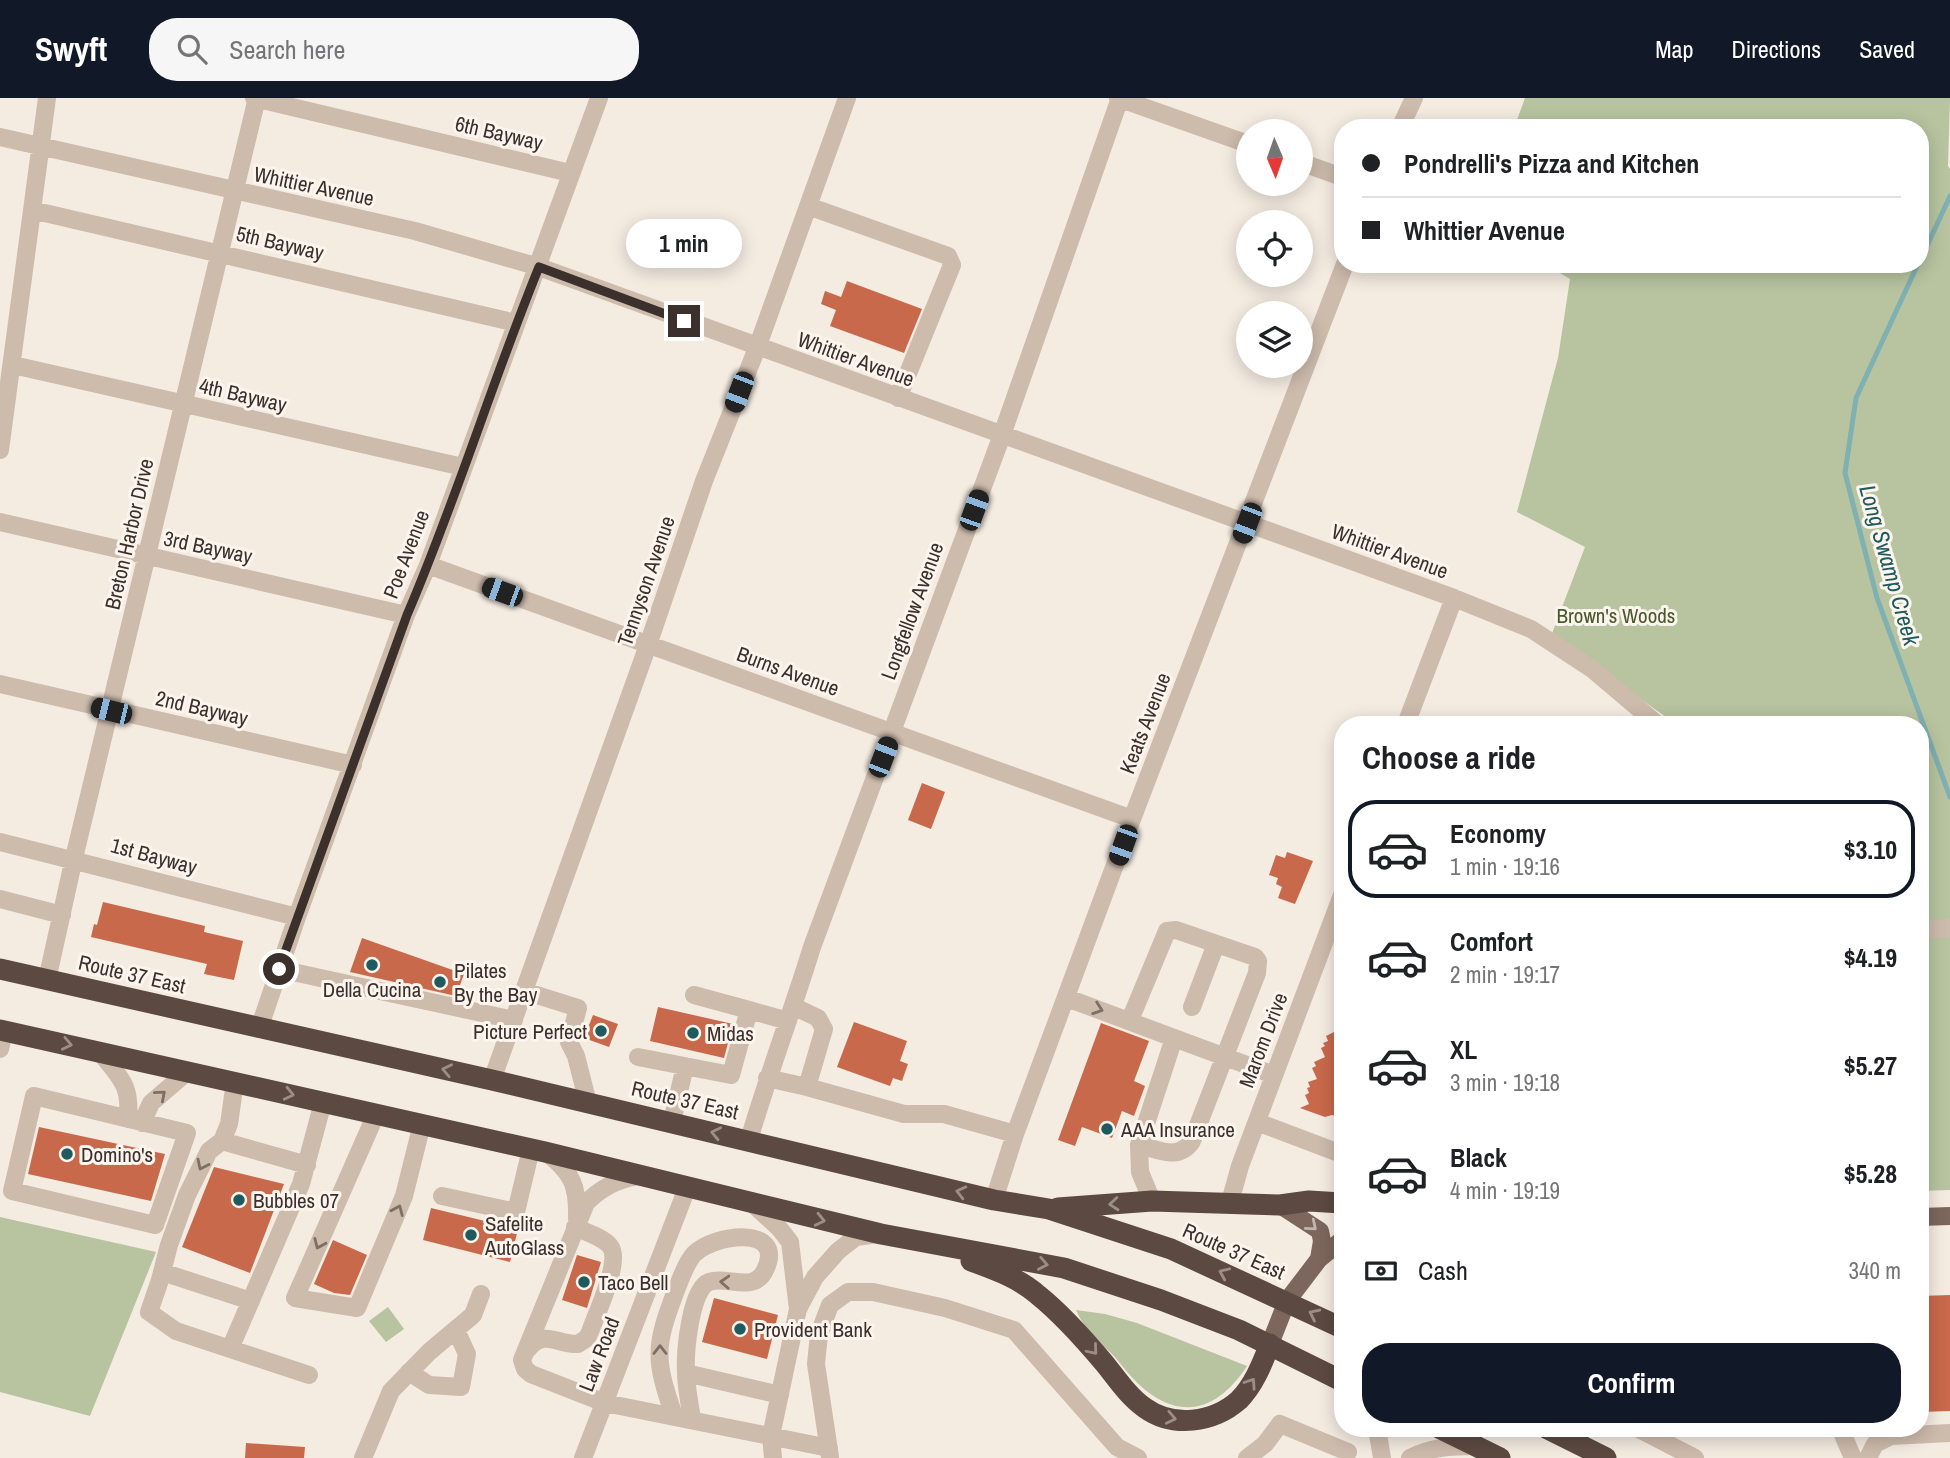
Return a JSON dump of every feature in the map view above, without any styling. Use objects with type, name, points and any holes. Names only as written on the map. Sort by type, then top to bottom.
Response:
[{"type":"highway","name":"Route 37 East","points":[[0,969],[492,1080],[994,1200],[1049,1209],[1171,1249],[1334,1324]]},
{"type":"highway","points":[[1,1036],[100,1052],[422,1124],[881,1234],[1064,1268],[1161,1300],[1270,1345],[1334,1377]]},
{"type":"highway","points":[[1049,1209],[1152,1201],[1280,1205],[1309,1201],[1334,1203]]},
{"type":"highway","points":[[914,1240],[1007,1275],[1037,1293],[1079,1333],[1144,1408],[1164,1418],[1187,1421],[1221,1413],[1240,1399],[1256,1378],[1270,1345]]},
{"type":"highway","points":[[1457,1437],[1500,1458]]},
{"type":"highway","points":[[1564,1437],[1606,1458]]},
{"type":"main road","points":[[1280,1205],[1320,1231],[1322,1241],[1319,1259]]},
{"type":"main road","points":[[1929,1217],[1950,1216]]},
{"type":"main road","points":[[1270,1345],[1287,1301],[1319,1259],[1334,1247]]},
{"type":"street","points":[[0,450],[47,98]]},
{"type":"street","name":"6th Bayway","points":[[256,98],[570,173]]},
{"type":"street","name":"Breton Harbor Drive","points":[[47,980],[256,98]]},
{"type":"street","name":"Poe Avenue","points":[[259,1028],[407,615],[539,267],[570,173],[599,98]]},
{"type":"street","name":"Tennyson Avenue","points":[[492,1080],[649,645],[704,481],[757,348],[847,98]]},
{"type":"street","points":[[1119,98],[1236,140]]},
{"type":"street","name":"Longfellow Avenue","points":[[749,1140],[767,1078],[812,947],[1002,435],[1119,98]]},
{"type":"street","points":[[1404,119],[1413,98]]},
{"type":"street","name":"Whittier Avenue","points":[[0,137],[415,231],[539,267],[1454,598],[1531,629],[1592,668],[1644,716]]},
{"type":"street","points":[[1313,167],[1334,174]]},
{"type":"street","points":[[808,206],[948,256],[952,265],[898,398]]},
{"type":"street","name":"5th Bayway","points":[[32,210],[516,323]]},
{"type":"street","name":"Keats Avenue","points":[[994,1200],[1015,1134],[1132,819],[1342,273]]},
{"type":"street","name":"4th Bayway","points":[[13,365],[463,467]]},
{"type":"street","name":"3rd Bayway","points":[[0,522],[407,615]]},
{"type":"street","name":"Burns Avenue","points":[[428,565],[1132,819]]},
{"type":"street","points":[[1409,716],[1454,598]]},
{"type":"street","name":"2nd Bayway","points":[[0,684],[353,765]]},
{"type":"street","name":"1st Bayway","points":[[0,842],[74,858],[297,917]]},
{"type":"street","points":[[0,899],[62,915]]},
{"type":"street","name":"Marom Drive","points":[[1230,1202],[1240,1166],[1334,916]]},
{"type":"street","points":[[1929,929],[1950,928]]},
{"type":"street","points":[[1130,1020],[1167,931],[1176,930],[1255,957],[1259,964],[1187,1149],[1174,1154],[1139,1145]]},
{"type":"street","points":[[1192,1007],[1216,944]]},
{"type":"street","points":[[279,969],[514,1020]]},
{"type":"street","points":[[524,991],[578,1009],[569,1042],[576,1056],[588,1103]]},
{"type":"street","points":[[694,995],[750,1010],[818,1018],[824,1029],[807,1087]]},
{"type":"street","points":[[1067,998],[1275,1075]]},
{"type":"street","points":[[638,1057],[731,1075],[750,1010]]},
{"type":"street","points":[[1152,1201],[1140,1172],[1139,1145],[1174,1038]]},
{"type":"street","points":[[100,1052],[125,1084],[135,1121]]},
{"type":"street","points":[[672,1122],[685,1066]]},
{"type":"street","points":[[135,1121],[151,1103],[187,1072]]},
{"type":"street","points":[[767,1078],[904,1114],[944,1114],[1015,1134]]},
{"type":"street","points":[[235,1082],[229,1124],[222,1141],[209,1151],[187,1195],[149,1312],[176,1331],[309,1375]]},
{"type":"street","points":[[34,1096],[135,1121],[187,1133],[155,1225],[12,1191],[34,1096]]},
{"type":"street","points":[[230,1349],[302,1184],[323,1102]]},
{"type":"street","points":[[376,1114],[295,1298],[357,1308],[404,1196],[422,1124]]},
{"type":"street","points":[[1257,1122],[1334,1151]]},
{"type":"street","points":[[222,1141],[307,1165]]},
{"type":"street","points":[[442,1196],[516,1212],[538,1151],[565,1167],[578,1201],[576,1225]]},
{"type":"street","points":[[638,1176],[623,1179],[599,1190],[586,1203],[522,1360],[525,1369],[531,1374],[605,1403],[771,1436],[830,1453],[816,1364],[819,1334],[830,1305],[848,1292],[873,1292],[945,1308],[1014,1330],[1117,1447],[1138,1458]]},
{"type":"street","name":"Law Road","points":[[583,1458],[687,1188]]},
{"type":"street","points":[[754,1205],[790,1242],[798,1309]]},
{"type":"street","points":[[527,1350],[533,1343],[544,1338],[578,1344],[587,1338],[590,1332],[612,1270],[613,1253],[607,1243],[576,1225]]},
{"type":"street","points":[[773,1458],[771,1436],[798,1309],[815,1278],[838,1251],[856,1237],[881,1234]]},
{"type":"street","points":[[674,1416],[662,1381],[658,1350],[661,1330],[681,1278],[692,1256],[706,1245],[724,1238],[744,1236],[759,1241],[765,1247],[769,1257],[766,1268],[760,1278],[747,1284],[708,1282],[699,1290],[689,1327],[685,1373],[692,1420]]},
{"type":"street","points":[[162,1272],[251,1301]]},
{"type":"street","points":[[363,1458],[391,1391],[429,1352],[473,1315],[481,1294]]},
{"type":"street","points":[[409,1372],[429,1384],[461,1387],[467,1354],[456,1330]]},
{"type":"street","points":[[685,1373],[780,1395]]},
{"type":"street","points":[[1247,1458],[1265,1444],[1280,1424],[1348,1452]]},
{"type":"street","points":[[1929,1434],[1950,1433]]},
{"type":"street","points":[[1378,1437],[1382,1458]]},
{"type":"street","points":[[1654,1437],[1695,1458]]},
{"type":"street","points":[[1844,1437],[1853,1458]]},
{"type":"street","points":[[1868,1458],[1875,1444],[1889,1437]]},
{"type":"street","points":[[1410,1458],[1423,1451],[1452,1446],[1477,1447]]},
{"type":"green space","name":"Brown's Woods","points":[[1525,98],[1950,98],[1950,1190],[1929,1191],[1929,716],[1665,716],[1551,636],[1585,547],[1517,512],[1558,358],[1570,279],[1560,273],[1929,273],[1929,119],[1517,119]]},
{"type":"green space","points":[[0,1217],[156,1252],[90,1416],[0,1392]]},
{"type":"green space","points":[[388,1307],[404,1329],[386,1342],[369,1321]]},
{"type":"green space","points":[[1076,1310],[1105,1314],[1137,1323],[1247,1366],[1228,1389],[1206,1404],[1180,1407],[1167,1403],[1136,1382],[1087,1329]]},
{"type":"building","points":[[847,281],[922,309],[904,353],[830,326],[836,310],[821,304],[825,291],[841,297]]},
{"type":"building","points":[[922,783],[945,792],[931,829],[908,820]]},
{"type":"building","points":[[1287,852],[1313,861],[1295,904],[1278,898],[1282,887],[1276,884],[1278,878],[1269,875],[1276,855],[1285,858]]},
{"type":"building","points":[[103,902],[205,926],[204,932],[243,941],[234,980],[204,974],[207,964],[91,937]]},
{"type":"building","points":[[362,938],[464,974],[456,996],[350,972]]},
{"type":"building","name":"Midas","points":[[658,1007],[733,1024],[724,1058],[650,1041]]},
{"type":"building","points":[[593,1015],[618,1024],[609,1047],[584,1038]]},
{"type":"building","points":[[854,1022],[907,1041],[900,1061],[908,1064],[902,1081],[893,1078],[890,1086],[837,1067]]},
{"type":"building","points":[[1101,1023],[1149,1041],[1134,1081],[1145,1086],[1134,1116],[1122,1111],[1112,1138],[1082,1127],[1075,1146],[1058,1140]]},
{"type":"building","points":[[1334,1032],[1334,1116],[1325,1117],[1300,1108],[1309,1104],[1305,1095],[1309,1093],[1308,1082],[1317,1079],[1312,1068],[1316,1066],[1314,1062],[1325,1057],[1321,1048],[1325,1046],[1323,1043],[1328,1041],[1326,1036]]},
{"type":"building","points":[[39,1127],[165,1154],[151,1201],[28,1174]]},
{"type":"building","points":[[214,1167],[284,1184],[250,1273],[182,1247]]},
{"type":"building","name":"Safelite AutoGlass","points":[[431,1208],[518,1229],[510,1262],[423,1240]]},
{"type":"building","points":[[333,1240],[367,1255],[350,1295],[334,1293],[314,1284]]},
{"type":"building","name":"Taco Bell","points":[[577,1255],[601,1262],[587,1308],[562,1300]]},
{"type":"building","points":[[1950,1295],[1950,1411],[1929,1412],[1929,1296]]},
{"type":"building","name":"Provident Bank","points":[[714,1298],[778,1315],[767,1359],[702,1342]]},
{"type":"building","points":[[246,1443],[305,1447],[304,1458],[245,1458]]},
{"type":"waterway","name":"Long Swamp Creek","points":[[1929,242],[1950,196]]},
{"type":"waterway","name":"Long Swamp Creek","points":[[1914,273],[1856,398],[1845,473],[1877,598],[1920,716]]},
{"type":"waterway","name":"Long Swamp Creek","points":[[1929,740],[1950,797]]},
{"type":"place","name":"Della Cucina","points":[[372,965]]},
{"type":"place","name":"Pilates By the Bay","points":[[440,982]]},
{"type":"place","name":"Picture Perfect","points":[[601,1031]]},
{"type":"place","name":"Midas","points":[[693,1033]]},
{"type":"place","name":"AAA Insurance","points":[[1107,1129]]},
{"type":"place","name":"Domino's","points":[[67,1154]]},
{"type":"place","name":"Bubbles 07","points":[[239,1200]]},
{"type":"place","name":"Safelite AutoGlass","points":[[471,1235]]},
{"type":"place","name":"Taco Bell","points":[[584,1282]]},
{"type":"place","name":"Provident Bank","points":[[740,1329]]},
{"type":"route","points":[[279,969],[407,615],[539,267],[684,321]]}]
